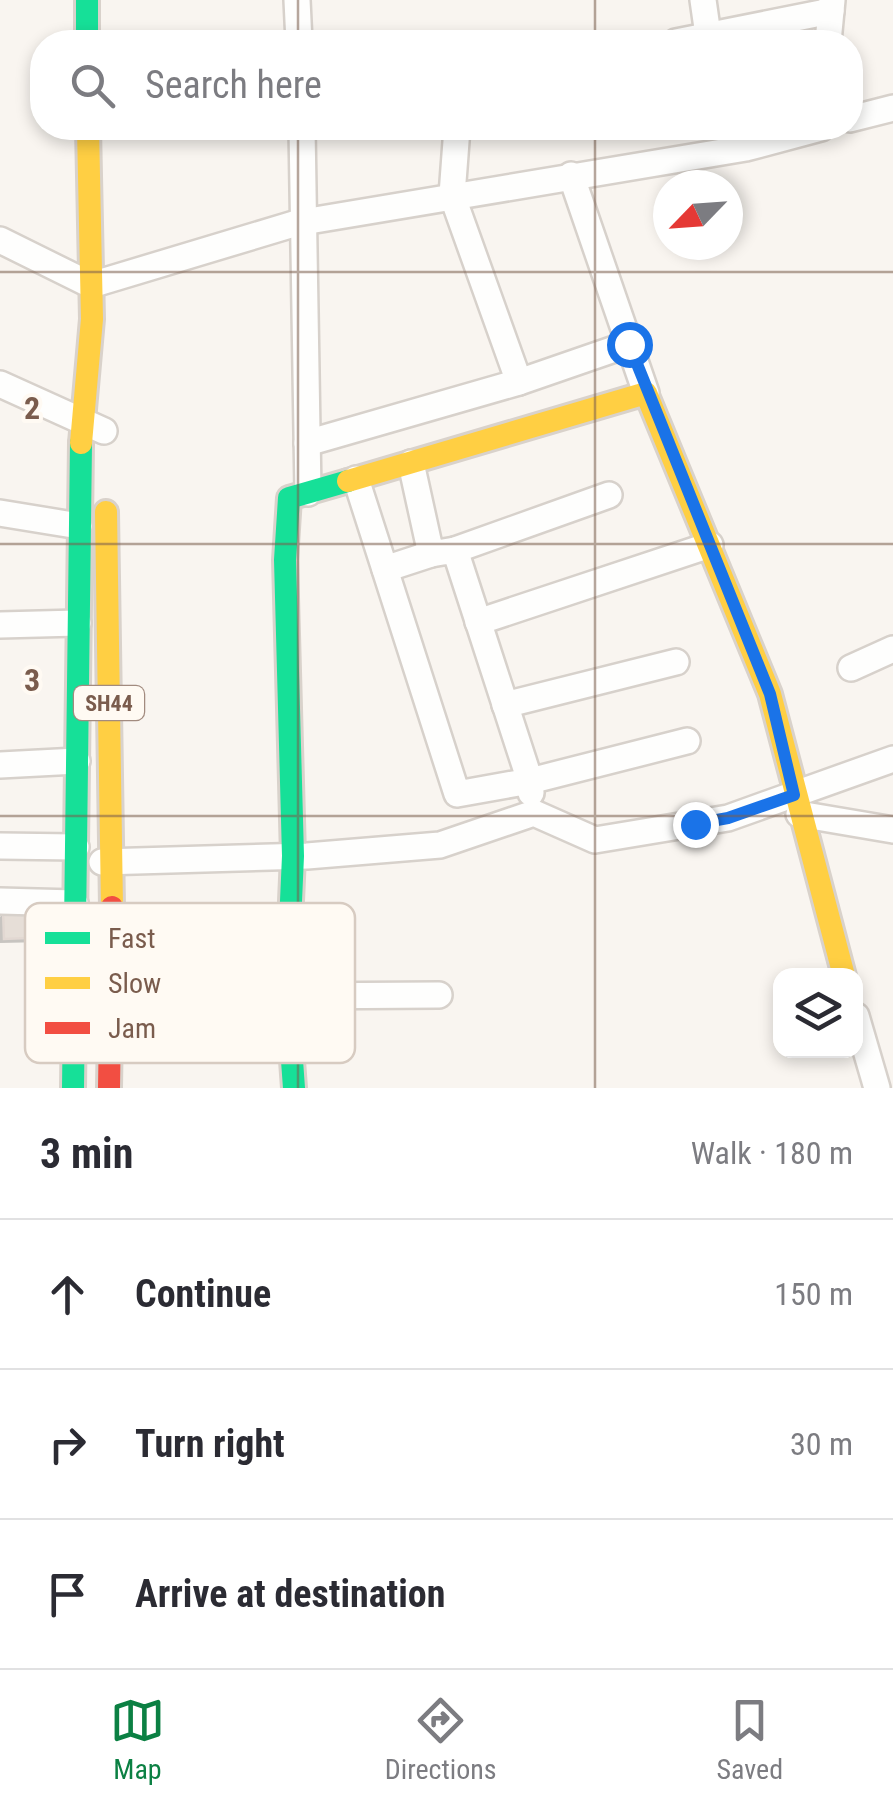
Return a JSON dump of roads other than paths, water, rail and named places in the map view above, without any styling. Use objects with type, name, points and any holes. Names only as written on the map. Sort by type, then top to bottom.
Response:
[{"type":"main road","points":[[86,0],[87,30]]},
{"type":"main road","name":"SH44","points":[[76,903],[79,526],[98,434],[88,140]]},
{"type":"main road","points":[[291,903],[286,560],[289,498],[646,393],[770,694],[842,968]]},
{"type":"main road","name":"SH44","points":[[105,486],[112,903]]},
{"type":"main road","name":"SH44","points":[[73,1063],[73,1088]]},
{"type":"main road","name":"SH44","points":[[108,1088],[109,1063]]},
{"type":"main road","points":[[292,1063],[294,1088]]},
{"type":"street","points":[[297,0],[298,30]]},
{"type":"street","points":[[702,0],[707,30]]},
{"type":"street","points":[[741,30],[831,5],[829,30]]},
{"type":"street","points":[[863,116],[893,108]]},
{"type":"street","points":[[303,140],[308,493]]},
{"type":"street","points":[[456,140],[452,195],[519,382]]},
{"type":"street","points":[[0,240],[91,285],[306,222],[571,175],[722,140]]},
{"type":"street","points":[[571,175],[646,393]]},
{"type":"street","points":[[308,442],[519,382],[629,344]]},
{"type":"street","points":[[0,384],[98,434]]},
{"type":"street","points":[[411,463],[443,552],[478,622],[530,781],[534,813]]},
{"type":"street","points":[[356,479],[457,794],[530,781],[687,741]]},
{"type":"street","points":[[385,569],[610,495]]},
{"type":"street","points":[[0,513],[79,526]]},
{"type":"street","points":[[478,622],[710,545]]},
{"type":"street","points":[[0,626],[78,623]]},
{"type":"street","points":[[851,668],[893,649]]},
{"type":"street","points":[[505,705],[676,662]]},
{"type":"street","points":[[0,846],[113,862],[293,856],[440,845],[534,813],[595,840],[796,804],[893,758]]},
{"type":"street","points":[[0,765],[77,761]]},
{"type":"street","points":[[796,804],[893,830]]},
{"type":"street","points":[[0,901],[76,903]]},
{"type":"street","points":[[355,996],[439,996]]},
{"type":"street","points":[[863,1040],[877,1088]]}]
